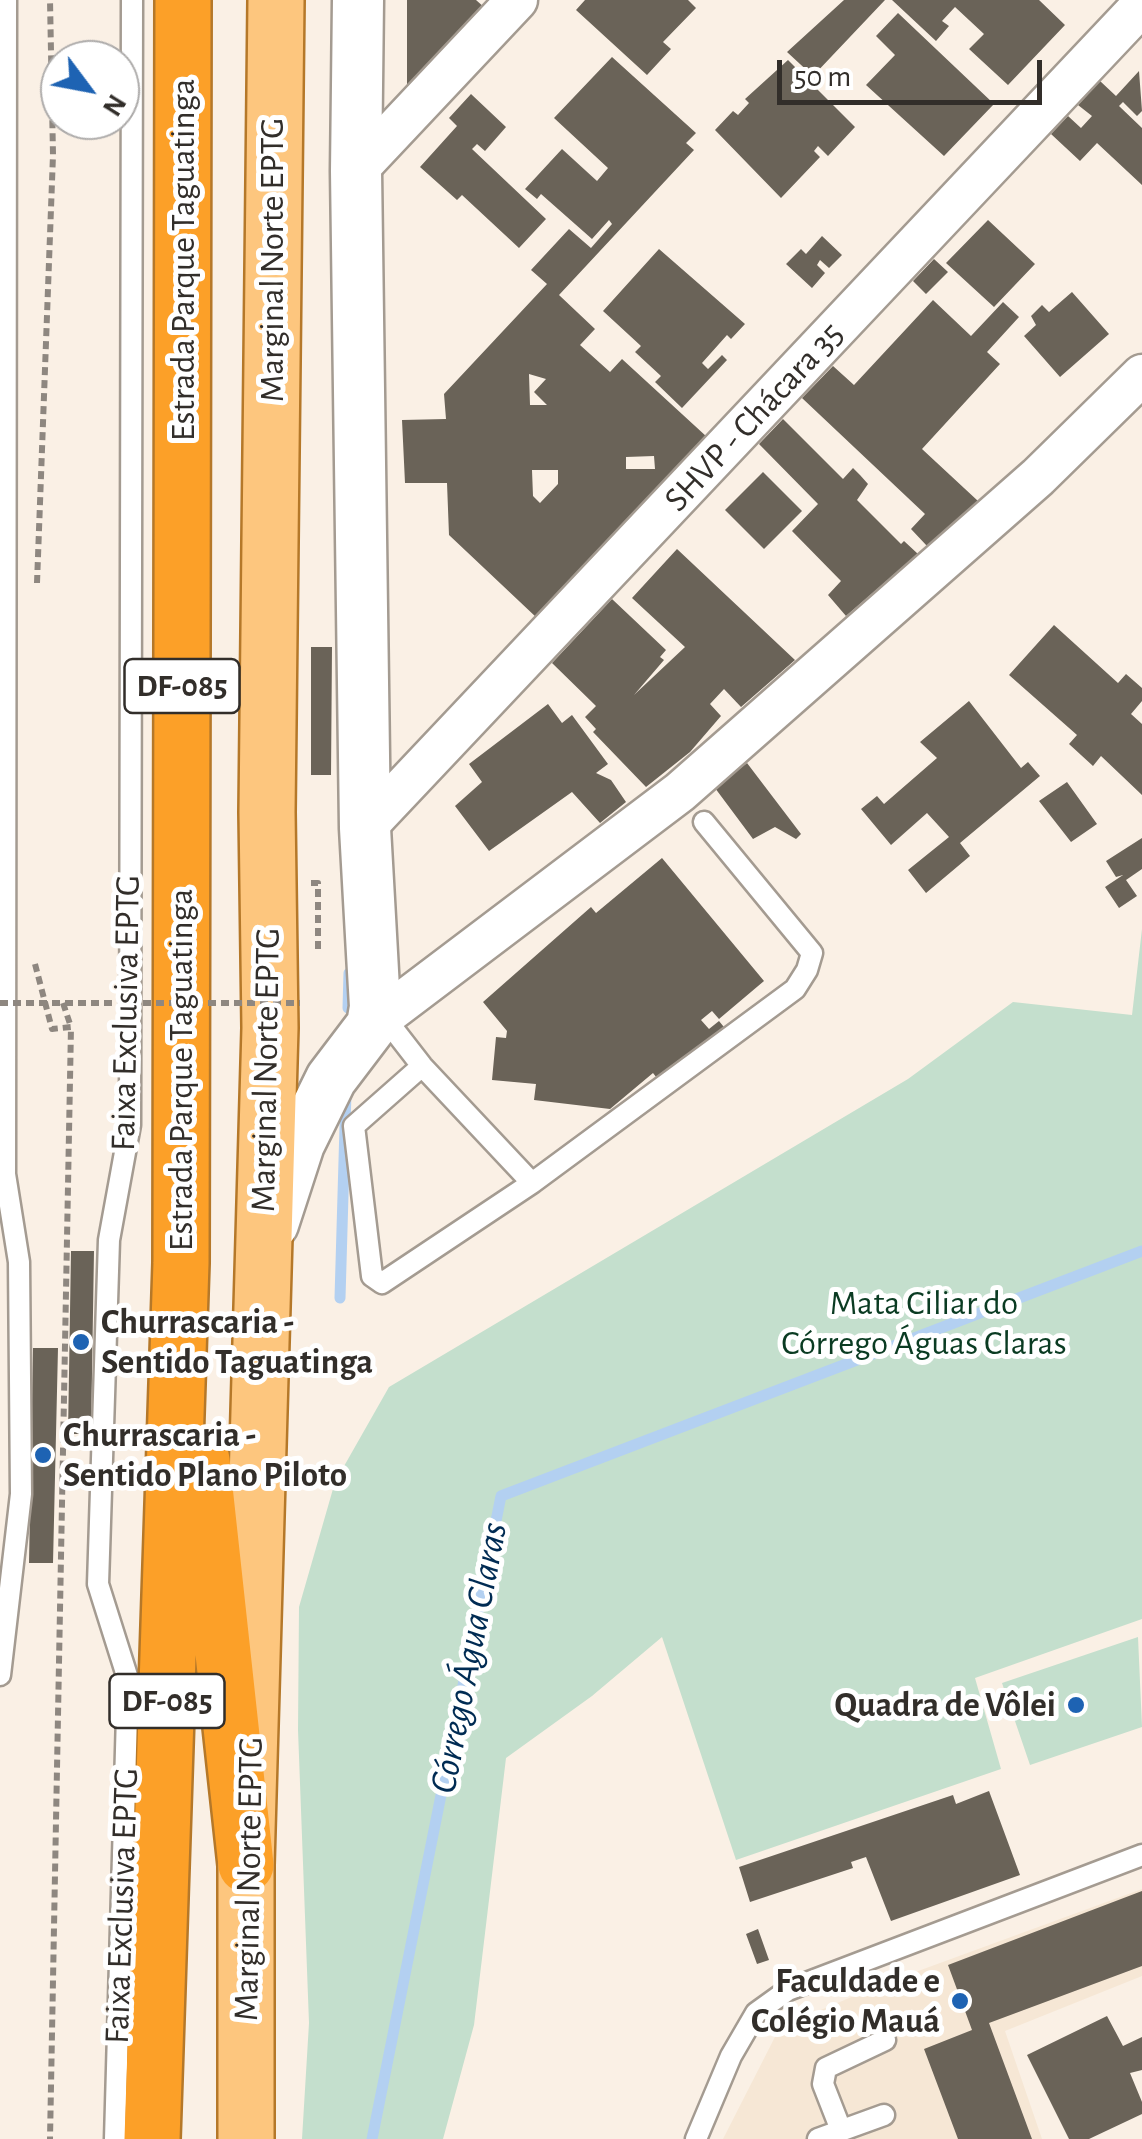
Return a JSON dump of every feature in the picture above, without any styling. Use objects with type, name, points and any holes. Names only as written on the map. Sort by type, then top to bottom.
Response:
[{"type":"highway","name":"Estrada Parque Taguatinga","points":[[152,2139],[181,1263],[184,0]]},
{"type":"highway","points":[[181,1263],[246,1865]]},
{"type":"main road","name":"Marginal Norte EPTG","points":[[246,2139],[246,1865],[270,1028],[267,812],[276,0]]},
{"type":"street","points":[[358,0],[356,171],[365,828],[378,1021]]},
{"type":"street","points":[[356,171],[518,0]]},
{"type":"street","name":"SHVP - Chácara 35","points":[[365,828],[1142,5]]},
{"type":"street","points":[[262,1257],[299,1144],[331,1080],[378,1021],[680,792],[1012,500],[1142,375]]},
{"type":"lane","points":[[0,1675],[20,1494],[19,1262],[5,1174],[6,0]]},
{"type":"lane","name":"Faixa Exclusiva EPTG","points":[[115,2139],[128,1679],[98,1584],[108,1240],[130,1125],[132,0]]},
{"type":"lane","points":[[422,1066],[354,1126],[372,1276],[382,1283],[532,1183],[795,989],[808,970],[812,954],[704,822]]},
{"type":"lane","points":[[378,1021],[532,1183]]},
{"type":"lane","points":[[696,2139],[731,2056],[756,2013],[788,1990],[1142,1855]]},
{"type":"lane","points":[[841,2130],[824,2084],[826,2068],[885,2040]]},
{"type":"lane","points":[[818,2139],[884,2115]]},
{"type":"path","points":[[36,585],[53,155],[50,0]]},
{"type":"path","points":[[33,955],[52,1028],[70,1027]]},
{"type":"path","points":[[0,1003],[300,1003]]},
{"type":"path","points":[[50,2139],[63,1632],[70,1027],[64,1003]]},
{"type":"shaded area","name":"Faculdade e Colégio Mauá","points":[[1142,1889],[1142,1976],[1005,2031],[1042,2139],[723,2139],[777,2033],[790,2023],[880,1985]]},
{"type":"green space","name":"Mata Ciliar do Córrego Águas Claras","points":[[1142,929],[1142,1619],[975,1678],[1001,1769],[736,1860],[662,1637],[592,1696],[506,1758],[474,2025],[443,2139],[302,2139],[309,2023],[298,1730],[299,1607],[335,1482],[389,1387],[908,1079],[1013,1002],[1132,1015]]},
{"type":"green space","name":"Quadra de Vôlei","points":[[1138,1637],[1142,1727],[1030,1765],[1002,1683]]},
{"type":"building","points":[[407,0],[476,0],[485,8],[407,89]]},
{"type":"building","points":[[585,0],[688,0],[696,8],[663,42],[671,49],[647,75],[576,10]]},
{"type":"building","points":[[844,0],[885,0],[813,76],[787,52]]},
{"type":"building","points":[[892,0],[1039,0],[1065,25],[1008,85],[969,49],[984,34],[955,7],[942,21],[949,26],[936,41]]},
{"type":"building","points":[[898,13],[994,104],[944,156],[866,85],[895,55],[876,36]]},
{"type":"building","points":[[612,57],[696,133],[686,143],[694,150],[559,295],[595,329],[580,345],[610,372],[622,359],[707,437],[537,618],[449,535],[447,483],[405,483],[402,420],[446,419],[444,394],[547,284],[531,270],[569,229],[591,248],[612,224],[609,220],[592,239],[541,194],[537,199],[525,189],[562,149],[597,181],[608,168],[554,118]],"holes":[[[529,374],[546,379],[534,392],[547,405],[530,405]],[[654,456],[655,469],[626,469],[626,457]],[[532,470],[558,470],[558,484],[540,503],[533,496]]]},
{"type":"building","points":[[788,60],[855,127],[828,156],[818,146],[814,151],[820,157],[781,198],[715,130],[733,111],[738,115],[749,103],[745,99]]},
{"type":"building","points":[[1139,71],[1142,111],[1137,116],[1123,102],[1119,106],[1142,128],[1142,185],[1097,143],[1080,161],[1051,134],[1068,116],[1081,128],[1092,116],[1078,105],[1100,81],[1116,96]]},
{"type":"building","points":[[471,94],[506,127],[485,151],[477,144],[472,149],[546,219],[519,248],[462,195],[457,200],[420,167],[457,126],[449,118]]},
{"type":"building","points":[[988,220],[1035,264],[994,307],[946,263]]},
{"type":"building","points":[[822,236],[842,255],[829,268],[820,260],[817,265],[825,273],[812,288],[786,264],[801,249],[806,254]]},
{"type":"building","points":[[659,249],[745,324],[731,339],[727,335],[702,363],[708,369],[722,355],[727,360],[682,408],[655,382],[661,376],[635,352],[641,346],[603,311]]},
{"type":"building","points":[[934,259],[948,272],[926,294],[913,281]]},
{"type":"building","points":[[1072,292],[1109,334],[1060,377],[1024,336],[1036,325],[1031,316],[1042,305],[1049,312]]},
{"type":"building","points":[[933,300],[971,336],[1003,302],[1019,317],[987,352],[1000,364],[922,449],[978,501],[927,546],[911,529],[925,514],[802,398],[833,366],[854,385]]},
{"type":"building","points":[[783,419],[843,479],[853,468],[860,475],[868,484],[857,500],[901,544],[904,541],[918,554],[846,616],[828,595],[841,581],[792,531],[818,504],[759,444]]},
{"type":"building","points":[[763,472],[802,511],[764,549],[725,510]]},
{"type":"building","points":[[677,549],[795,660],[741,707],[724,689],[710,704],[721,716],[690,752],[646,787],[593,732],[596,729],[585,717],[596,706],[552,663],[612,599],[666,650],[660,657],[664,660],[634,695],[685,647],[632,598]]},
{"type":"building","points":[[1054,625],[1118,683],[1126,674],[1142,688],[1142,701],[1131,714],[1142,724],[1142,795],[1101,756],[1093,766],[1069,744],[1077,735],[1009,675]]},
{"type":"building","points":[[311,647],[332,647],[331,775],[311,775]]},
{"type":"building","points":[[969,701],[1021,768],[1028,762],[1040,776],[960,843],[970,856],[926,893],[908,870],[949,837],[927,813],[891,845],[861,809],[877,796],[884,804],[937,758],[920,742]]},
{"type":"building","points":[[548,704],[562,723],[572,715],[608,764],[596,773],[611,780],[626,802],[600,823],[572,792],[489,851],[455,806],[482,782],[469,764]]},
{"type":"building","points":[[747,763],[801,834],[796,839],[775,827],[753,839],[715,788]]},
{"type":"building","points":[[1067,782],[1097,824],[1071,842],[1039,801]]},
{"type":"building","points":[[1142,838],[1142,869],[1126,880],[1137,896],[1119,908],[1105,887],[1123,875],[1116,877],[1106,861]]},
{"type":"building","points":[[662,858],[764,981],[719,1019],[712,1011],[701,1020],[709,1029],[719,1021],[728,1032],[663,1086],[653,1073],[610,1109],[534,1100],[536,1084],[492,1080],[496,1037],[506,1038],[507,1031],[483,1002],[591,907],[596,913]]},
{"type":"building","name":"Churrascaria - Sentido Taguatinga","points":[[71,1251],[94,1251],[91,1434],[68,1434]]},
{"type":"building","name":"Churrascaria - Sentido Plano Piloto","points":[[33,1348],[58,1348],[53,1563],[29,1563]]},
{"type":"building","points":[[989,1791],[1020,1875],[891,1921],[866,1857],[851,1862],[853,1868],[750,1902],[739,1867],[953,1795],[956,1804]]},
{"type":"building","points":[[1142,1891],[1142,1966],[989,2023],[1032,2139],[958,2139],[924,2049],[972,2030],[948,1965]]},
{"type":"building","points":[[758,1929],[769,1960],[757,1964],[746,1934]]},
{"type":"building","points":[[1107,2016],[1123,2046],[1142,2037],[1142,2070],[1130,2073],[1142,2102],[1142,2114],[1089,2139],[1069,2139],[1027,2055]]},
{"type":"waterway","points":[[348,1008],[349,973]]},
{"type":"waterway","points":[[340,1298],[346,1092]]},
{"type":"waterway","name":"Córrego Água Claras","points":[[372,2139],[501,1496],[1142,1251]]},
{"type":"place","name":"Churrascaria - Sentido Taguatinga","points":[[81,1342]]},
{"type":"place","name":"Churrascaria - Sentido Plano Piloto","points":[[43,1455]]},
{"type":"place","name":"Quadra de Vôlei","points":[[1076,1705]]},
{"type":"place","name":"Faculdade e Colégio Mauá","points":[[960,2001]]}]
